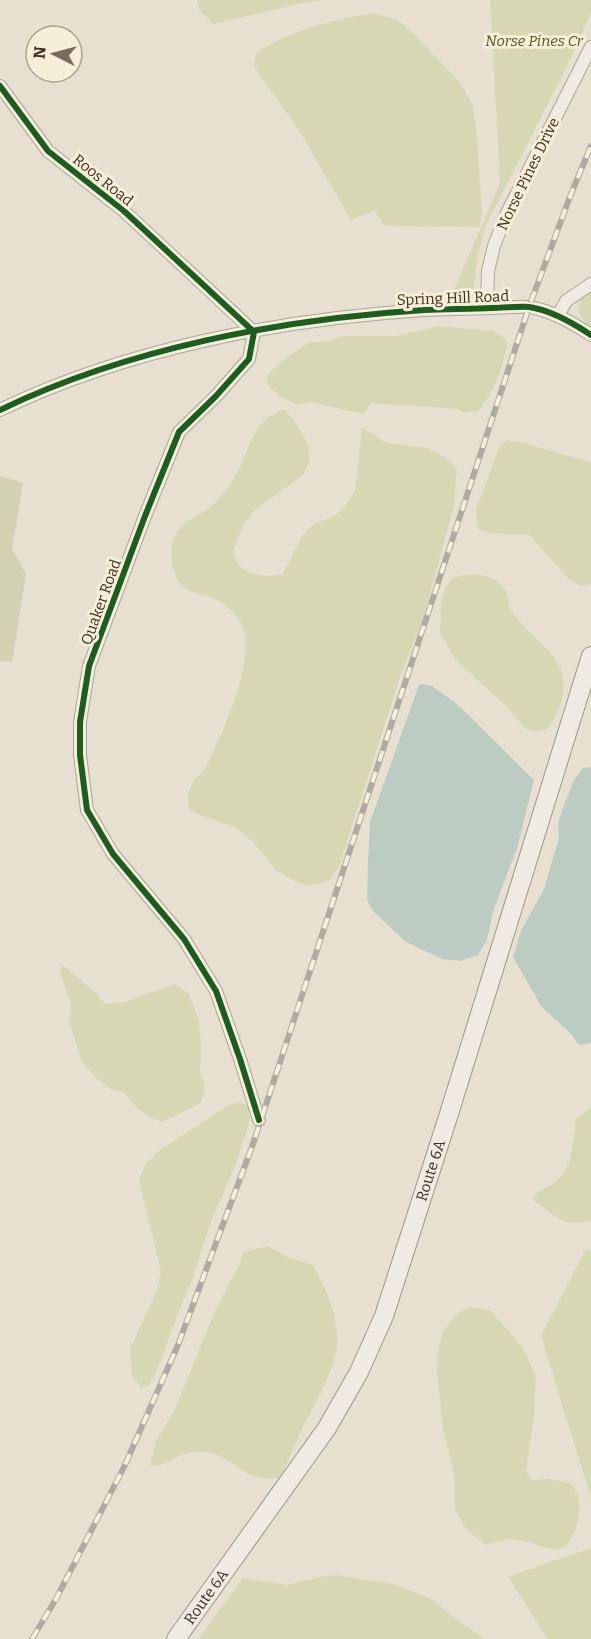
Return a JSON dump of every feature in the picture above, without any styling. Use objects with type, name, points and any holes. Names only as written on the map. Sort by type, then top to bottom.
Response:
[{"type":"main road","name":"Route 6A","points":[[176,1639],[327,1428],[374,1342],[435,1161],[591,656]]},
{"type":"street","name":"Norse Pines Drive","points":[[487,308],[488,271],[494,246],[506,215],[591,47]]},
{"type":"street","name":"Roos Road","points":[[0,86],[48,151],[124,211],[254,332]]},
{"type":"street","points":[[558,316],[566,301],[591,284]]},
{"type":"street","name":"Spring Hill Road","points":[[0,410],[31,395],[103,369],[170,350],[320,320],[450,308],[529,307],[558,316],[591,335]]},
{"type":"street","name":"Quaker Road","points":[[254,332],[249,359],[179,432],[89,666],[80,722],[80,755],[87,810],[113,854],[184,939],[216,991],[259,1120]]},
{"type":"green space","points":[[197,0],[324,0],[213,24],[199,9]]},
{"type":"green space","name":"Norse Pines Cr","points":[[490,0],[591,0],[591,12],[575,50],[486,225],[477,260],[474,287],[469,296],[451,297],[500,183]]},
{"type":"green space","points":[[373,13],[397,20],[411,31],[461,84],[473,106],[482,215],[479,227],[385,226],[374,211],[351,220],[303,137],[254,66],[256,53],[283,38],[327,23]]},
{"type":"green space","points":[[591,288],[591,327],[581,317],[579,308],[582,298]]},
{"type":"green space","points":[[438,326],[493,331],[508,342],[499,376],[488,398],[478,411],[464,413],[457,409],[372,403],[363,414],[311,402],[297,405],[267,385],[267,376],[276,366],[309,342],[324,342],[344,336],[396,336]]},
{"type":"green space","points":[[284,409],[298,426],[309,447],[309,461],[304,474],[255,510],[243,525],[233,552],[239,565],[249,572],[266,576],[283,574],[302,536],[314,524],[334,516],[343,509],[355,491],[362,427],[386,443],[427,448],[445,457],[457,468],[454,506],[422,622],[401,674],[339,867],[330,880],[306,885],[278,872],[252,841],[235,827],[189,809],[188,799],[191,786],[209,761],[236,695],[243,667],[245,643],[242,626],[233,612],[218,601],[182,586],[174,573],[172,559],[173,541],[176,534],[190,520],[217,501],[235,476],[262,423],[271,415]]},
{"type":"green space","points":[[507,440],[591,462],[591,582],[589,585],[579,585],[570,580],[529,535],[489,533],[477,528],[476,510],[500,445]]},
{"type":"green space","points":[[0,476],[23,483],[12,549],[26,574],[12,662],[0,661]]},
{"type":"green space","points":[[474,574],[497,581],[503,587],[515,617],[548,650],[560,668],[564,684],[562,698],[547,729],[536,731],[526,729],[504,704],[455,659],[440,632],[441,600],[445,589],[453,578]]},
{"type":"green space","points":[[62,965],[92,989],[105,1004],[122,1003],[175,984],[188,993],[199,1020],[200,1071],[205,1089],[201,1103],[162,1122],[150,1117],[135,1106],[124,1092],[111,1089],[95,1077],[81,1060],[69,1020],[71,1004],[60,973]]},
{"type":"green space","points":[[238,1102],[249,1105],[250,1119],[238,1158],[210,1224],[163,1356],[149,1386],[141,1388],[132,1375],[130,1349],[157,1290],[161,1272],[139,1181],[145,1165],[160,1150],[225,1107]]},
{"type":"green space","points":[[591,1107],[591,1220],[565,1221],[532,1199],[540,1190],[555,1182],[566,1169],[572,1153],[576,1119]]},
{"type":"green space","points":[[268,1246],[287,1257],[313,1265],[331,1304],[337,1335],[335,1355],[328,1377],[280,1478],[253,1476],[219,1456],[202,1452],[193,1452],[157,1466],[150,1466],[156,1441],[175,1409],[215,1311],[240,1263],[243,1252]]},
{"type":"green space","points":[[586,1249],[591,1250],[591,1498],[541,1336]]},
{"type":"green space","points":[[472,1307],[491,1311],[525,1351],[536,1378],[534,1415],[526,1471],[533,1481],[547,1478],[572,1484],[579,1499],[580,1508],[572,1538],[565,1546],[557,1549],[509,1539],[486,1545],[466,1529],[455,1509],[454,1475],[443,1429],[437,1372],[438,1350],[443,1331],[459,1312]]},
{"type":"green space","points":[[591,1548],[591,1639],[548,1639],[508,1577]]},
{"type":"green space","points":[[337,1575],[392,1584],[430,1598],[485,1639],[198,1639],[243,1578],[286,1585]]},
{"type":"shaded area","points":[[419,685],[432,686],[457,704],[534,780],[517,849],[493,912],[487,940],[478,955],[461,961],[442,959],[406,942],[373,911],[367,900],[370,822]]},
{"type":"shaded area","points":[[591,767],[591,1043],[579,1045],[571,1034],[541,1006],[513,957],[521,931],[544,889],[559,838],[558,823],[574,780],[583,768]]},
{"type":"railway","points":[[32,1639],[56,1599],[124,1467],[178,1345],[253,1144],[529,307],[591,146]]},
{"type":"cycle path","points":[[0,86],[48,151],[124,211],[254,332],[249,359],[179,432],[89,666],[80,722],[80,755],[87,810],[113,854],[184,939],[216,991],[259,1120]]},
{"type":"cycle path","points":[[0,410],[49,388],[153,353],[262,329],[371,314],[524,307],[554,314],[591,335]]}]
